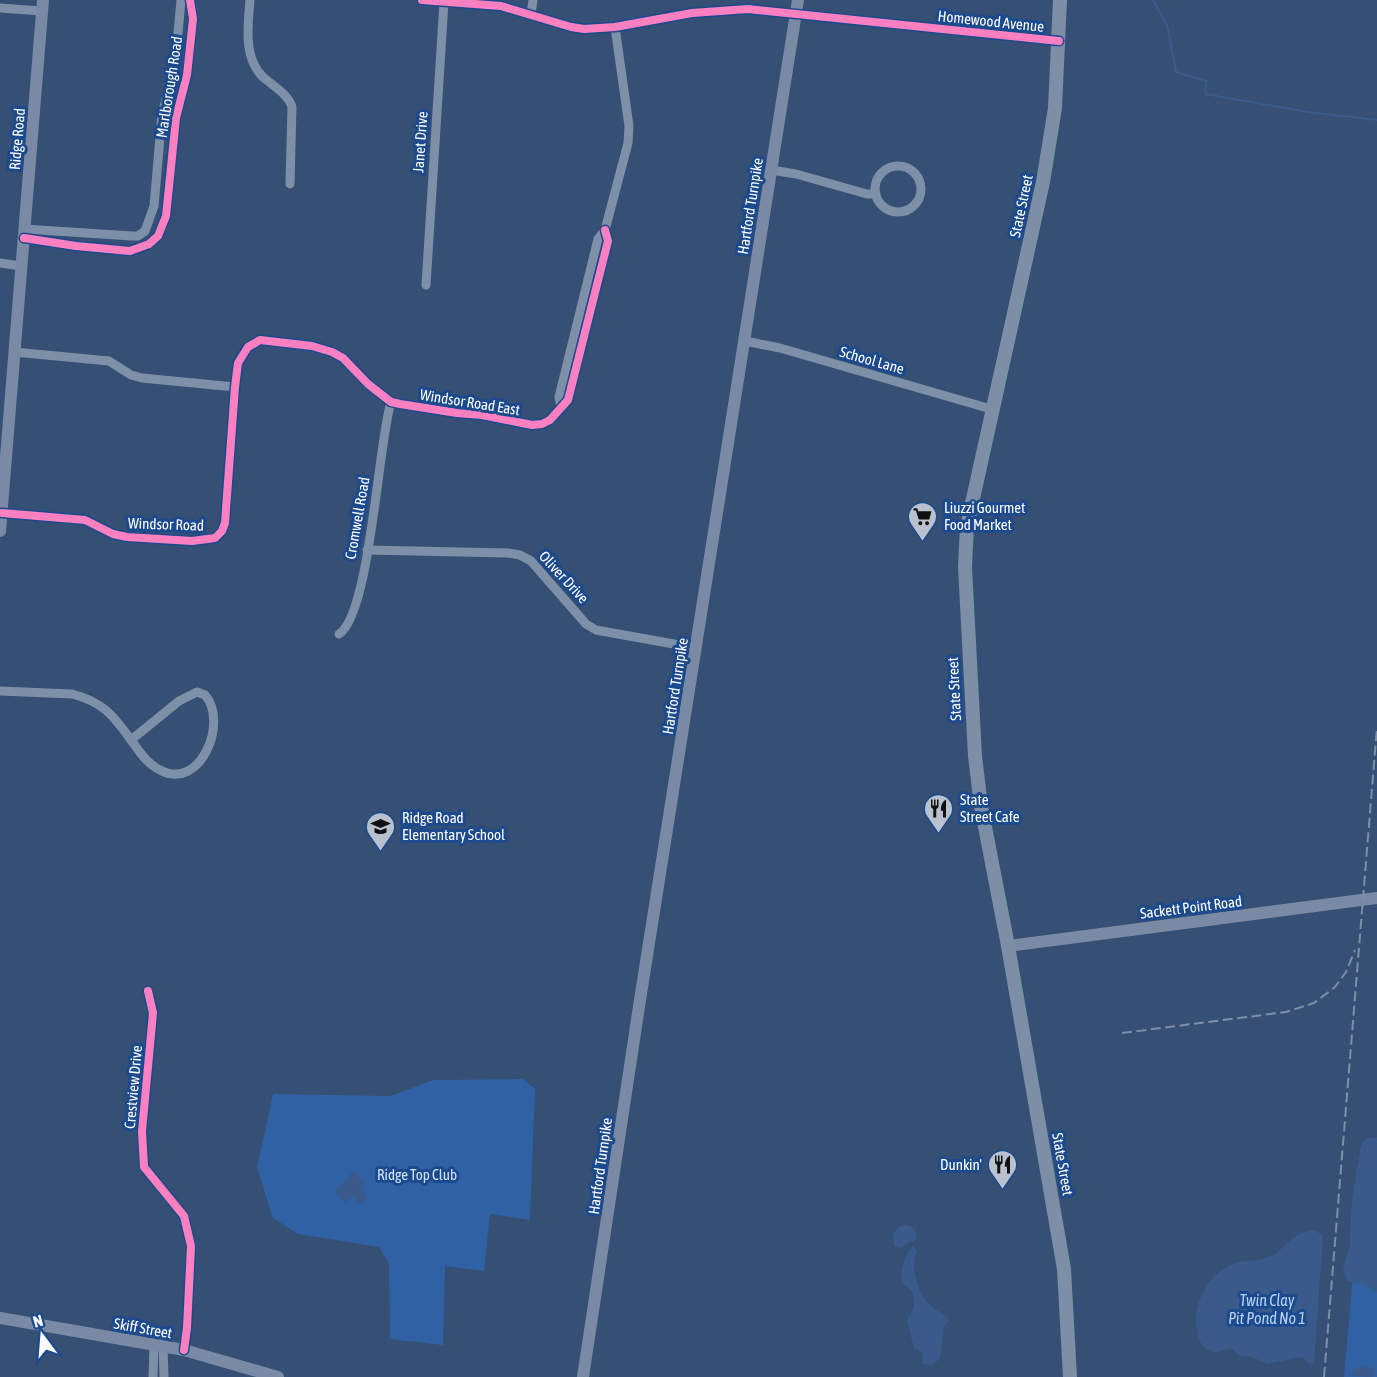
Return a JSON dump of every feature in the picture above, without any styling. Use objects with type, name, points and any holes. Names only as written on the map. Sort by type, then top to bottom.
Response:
[{"type":"main road","name":"Hartford Turnpike","points":[[583,1377],[798,0]]},
{"type":"main road","name":"State Street","points":[[1060,0],[1055,108],[1043,182],[967,526],[964,567],[975,756],[981,807],[1008,946],[1064,1269],[1070,1377]]},
{"type":"main road","name":"Ridge Road","points":[[0,531],[43,6]]},
{"type":"main road","name":"Sackett Point Road","points":[[1008,946],[1377,898]]},
{"type":"main road","name":"Skiff Street","points":[[0,1318],[184,1350],[278,1377]]},
{"type":"street","name":"Marlborough Road","points":[[142,234],[151,218],[154,206],[162,114],[175,66],[181,0]]},
{"type":"street","name":"Marlborough Road","points":[[149,244],[158,236],[168,209],[176,118],[189,60],[193,20],[190,0]]},
{"type":"street","points":[[250,0],[248,38],[253,61],[262,76],[287,98],[292,107],[290,184]]},
{"type":"street","name":"Homewood Avenue","points":[[422,0],[501,6],[570,27],[584,29],[615,27],[717,10],[748,9],[1059,41]]},
{"type":"street","points":[[531,14],[533,0]]},
{"type":"street","name":"Janet Drive","points":[[426,285],[447,1]]},
{"type":"street","points":[[0,8],[43,6]]},
{"type":"street","name":"Windsor Road East","points":[[235,387],[238,363],[242,355],[253,344],[265,340],[312,346],[338,354],[368,384],[391,402],[482,415],[532,425],[550,420],[561,407],[559,397],[573,337],[598,239],[605,230],[628,143],[629,126],[615,27]]},
{"type":"street","points":[[896,166],[911,169],[920,181],[920,196],[917,202],[905,211],[897,212],[884,207],[876,194],[877,179],[888,168],[896,166]]},
{"type":"street","points":[[771,170],[796,174],[867,194],[876,194]]},
{"type":"street","points":[[24,234],[132,236],[142,234],[149,244],[130,251],[76,246],[24,234]]},
{"type":"street","points":[[0,263],[21,266]]},
{"type":"street","name":"School Lane","points":[[745,341],[780,348],[991,410]]},
{"type":"street","points":[[14,352],[109,361],[131,375],[142,378],[235,387]]},
{"type":"street","name":"Windsor Road","points":[[1,520],[85,520],[112,534],[127,537],[192,541],[215,538],[222,531],[225,523],[235,387]]},
{"type":"street","name":"Cromwell Road","points":[[339,634],[345,630],[356,610],[379,481],[387,414],[391,402]]},
{"type":"street","name":"Oliver Drive","points":[[367,550],[486,552],[520,555],[531,561],[586,624],[596,630],[696,648]]},
{"type":"street","points":[[0,691],[72,694],[83,697],[110,711],[131,740],[145,758],[157,769],[172,774],[188,771],[203,757],[210,745],[213,713],[210,700],[201,692],[190,694],[131,740]]},
{"type":"street","name":"Crestview Drive","points":[[148,991],[153,1013],[142,1131],[144,1167],[184,1216],[191,1246],[184,1350]]},
{"type":"street","points":[[153,1377],[158,1345]]},
{"type":"street","points":[[158,1345],[164,1377]]},
{"type":"green space","name":"Ridge Top Club","points":[[523,1079],[535,1089],[530,1220],[490,1214],[484,1271],[445,1266],[443,1345],[390,1339],[389,1263],[379,1247],[298,1234],[273,1218],[257,1168],[273,1094],[391,1096],[433,1080]]},
{"type":"green space","points":[[1354,1264],[1377,1265],[1377,1377],[1344,1377]]},
{"type":"water","points":[[1377,1137],[1377,1293],[1364,1284],[1348,1281],[1343,1269],[1350,1244],[1352,1199],[1361,1146],[1365,1139]]},
{"type":"water","points":[[353,1170],[366,1184],[361,1189],[368,1197],[360,1205],[353,1196],[345,1203],[334,1191],[351,1176],[349,1174]]},
{"type":"water","points":[[905,1225],[912,1227],[917,1234],[916,1239],[900,1248],[894,1246],[893,1234],[899,1227]]},
{"type":"water","name":"Twin Clay Pit Pond No 1","points":[[1311,1230],[1323,1236],[1314,1363],[1308,1364],[1301,1357],[1268,1364],[1252,1357],[1240,1356],[1230,1348],[1215,1353],[1202,1346],[1196,1322],[1197,1310],[1205,1288],[1213,1278],[1233,1264],[1269,1257],[1293,1238]]},
{"type":"water","points":[[913,1246],[917,1251],[914,1270],[920,1291],[930,1305],[949,1321],[944,1326],[940,1359],[931,1365],[922,1364],[923,1354],[914,1348],[907,1321],[913,1308],[914,1298],[903,1283],[901,1274],[905,1258]]},
{"type":"water","points":[[1362,1366],[1375,1368],[1372,1377],[1352,1376],[1353,1370]]},
{"type":"waterway","points":[[1153,0],[1167,25],[1176,72],[1206,81],[1205,94],[1308,112],[1377,120]]},
{"type":"railway","points":[[1324,1377],[1377,727]]},
{"type":"railway","points":[[1122,1033],[1286,1012],[1314,1003],[1335,987],[1346,972],[1355,950]]},
{"type":"cycle path","points":[[24,238],[130,251],[149,244],[158,236],[166,216],[176,118],[187,75],[193,19],[190,0]]},
{"type":"cycle path","points":[[422,0],[501,6],[584,29],[615,27],[692,13],[748,9],[1059,41]]},
{"type":"cycle path","points":[[2,513],[85,520],[113,534],[127,537],[192,541],[215,538],[222,531],[225,523],[238,363],[248,347],[260,340],[312,346],[332,352],[343,358],[368,384],[391,402],[482,415],[532,425],[542,424],[550,420],[568,400],[608,241],[605,230]]},
{"type":"cycle path","points":[[148,991],[153,1013],[142,1131],[144,1167],[184,1216],[191,1246],[184,1350]]},
{"type":"place","name":"Liuzzi Gourmet Food Market","points":[[923,542]]},
{"type":"place","name":"State Street Cafe","points":[[939,834]]},
{"type":"place","name":"Ridge Road Elementary School","points":[[381,852]]},
{"type":"place","name":"Dunkin'","points":[[1003,1190]]}]
